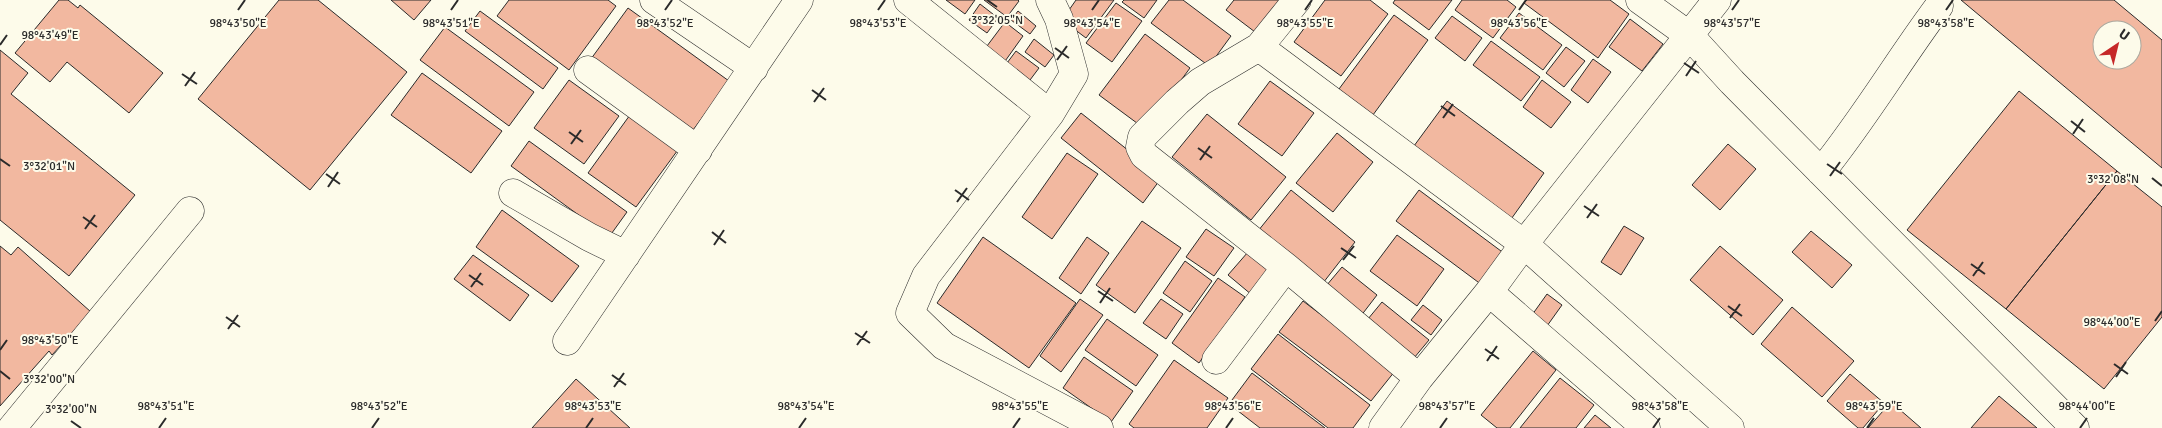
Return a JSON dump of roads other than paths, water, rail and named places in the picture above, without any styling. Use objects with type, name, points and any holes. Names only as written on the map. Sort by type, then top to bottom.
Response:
[{"type":"street","points":[[654,0],[754,68]]},
{"type":"street","points":[[567,341],[799,0]]},
{"type":"street","points":[[908,0],[1050,114]]},
{"type":"street","points":[[1050,0],[1059,19],[1074,74],[1050,114],[926,276],[910,313],[944,346],[1099,428]]},
{"type":"street","points":[[1297,0],[1259,47],[1200,82],[1188,92],[1142,137],[1140,148],[1144,155],[1286,267],[1419,378]]},
{"type":"street","points":[[1640,0],[1690,36],[1732,82],[2075,428]]},
{"type":"street","points":[[1383,428],[1419,378],[1489,292],[1524,244],[1717,0]]},
{"type":"street","points":[[1822,172],[1851,134],[1939,6]]},
{"type":"street","points":[[1259,47],[1524,244],[1730,428]]},
{"type":"street","points":[[588,70],[698,150]]},
{"type":"street","points":[[513,193],[589,237],[626,254]]},
{"type":"street","points":[[12,428],[190,211]]},
{"type":"street","points":[[1216,360],[1286,267]]},
{"type":"street","points":[[1489,292],[1646,428]]}]
